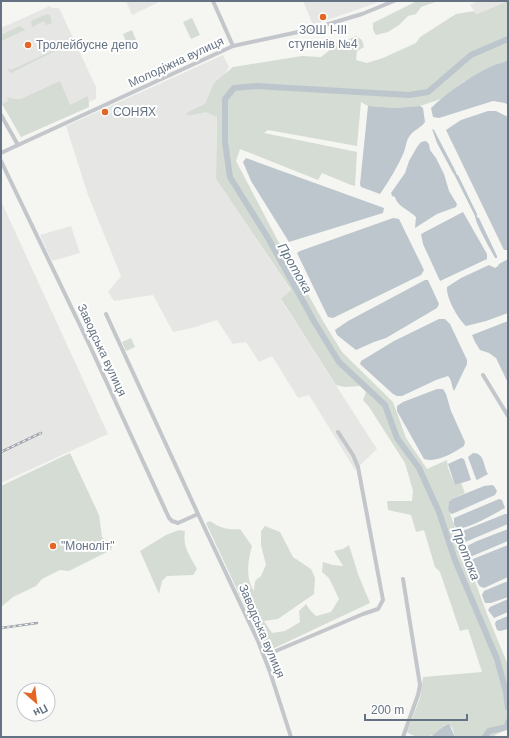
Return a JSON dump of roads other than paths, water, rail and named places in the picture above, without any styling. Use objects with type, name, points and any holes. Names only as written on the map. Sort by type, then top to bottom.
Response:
[{"type":"street","points":[[213,1],[233,46]]},
{"type":"street","name":"Молодіжна вулиця","points":[[18,145],[233,46],[312,29],[362,14],[394,1]]},
{"type":"street","points":[[1,115],[18,145],[1,153]]},
{"type":"street","name":"Заводська вулиця","points":[[1,161],[89,344],[169,518],[178,523],[198,514]]},
{"type":"street","name":"Заводська вулиця","points":[[106,314],[198,514],[244,609],[264,656],[291,737]]},
{"type":"street","points":[[483,375],[508,416]]},
{"type":"street","points":[[264,656],[378,609],[383,600],[358,467],[353,455],[338,432]]},
{"type":"street","points":[[403,578],[420,685],[418,695],[403,737]]},
{"type":"waterway","name":"Протока","points":[[508,39],[471,55],[428,92],[409,95],[256,86],[234,88],[225,99],[225,142],[230,177],[268,238],[315,323],[339,362],[385,405],[397,438],[419,468],[439,512],[455,560],[497,659],[506,692],[508,708]]},
{"type":"waterway","name":"Протока","points":[[485,737],[489,731],[507,727],[508,722]]},
{"type":"railway","points":[[1,452],[41,433]]},
{"type":"railway","points":[[1,628],[37,623]]},
{"type":"place","name":"ЗОШ І-ІІІ ступенів №4","points":[[323,17]]},
{"type":"place","name":"Тролейбусне депо","points":[[28,45]]},
{"type":"place","name":"СОНЯХ","points":[[105,112]]},
{"type":"place","name":"\"Моноліт\"","points":[[53,546]]}]
